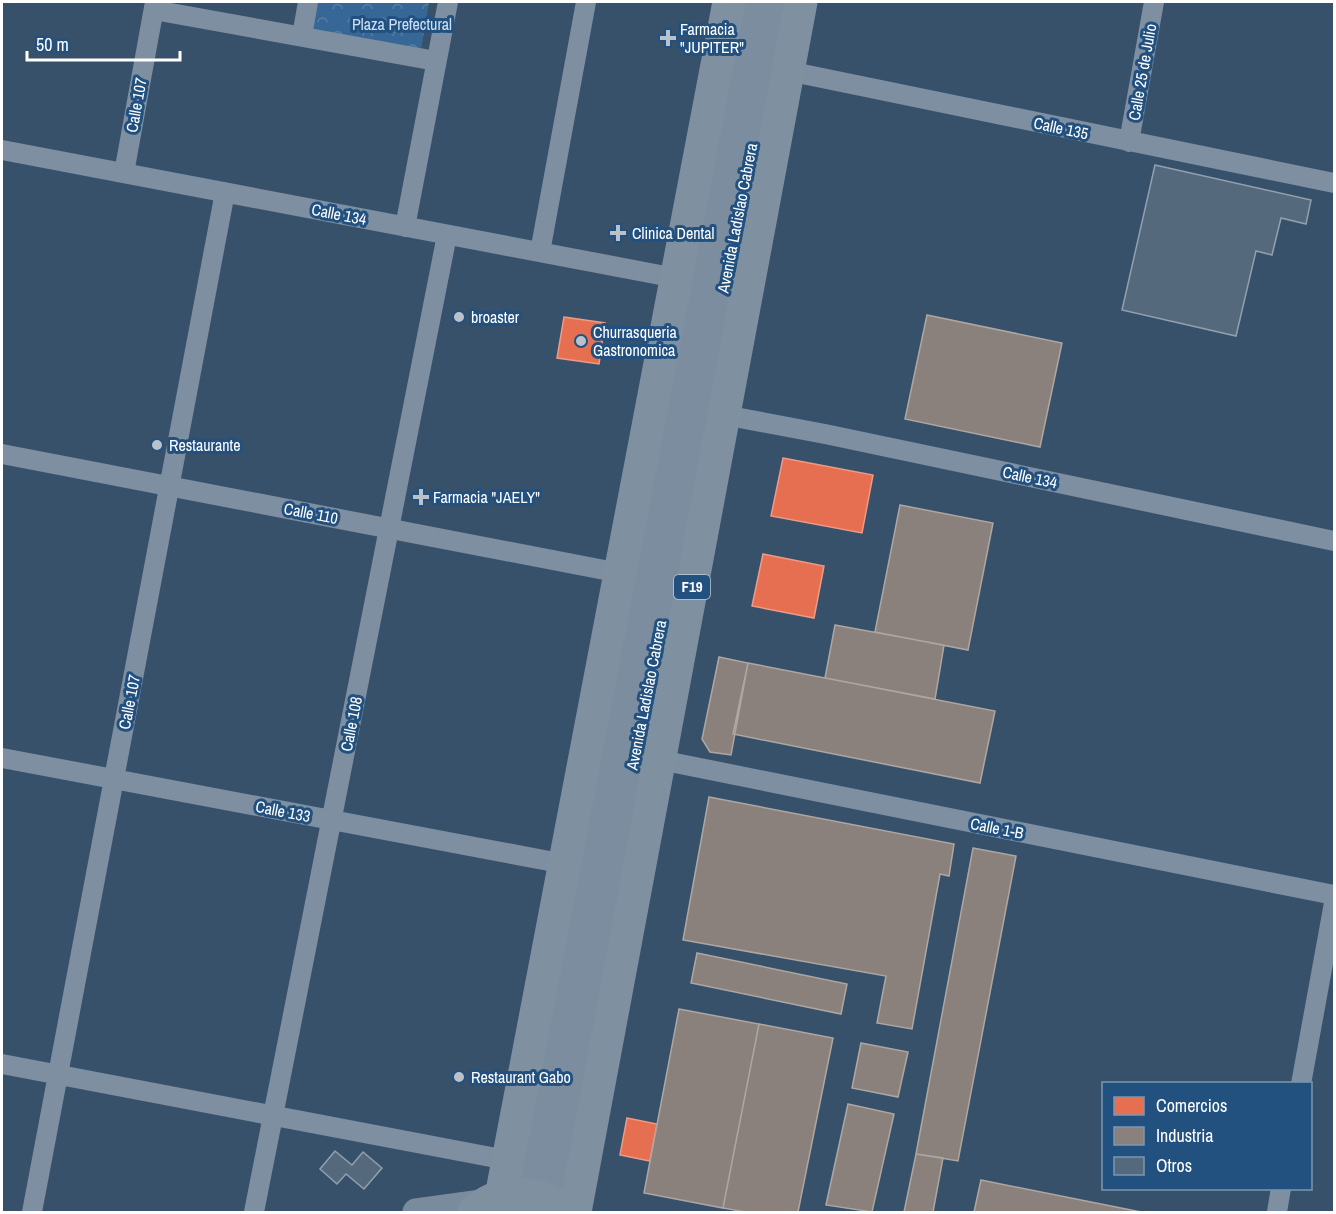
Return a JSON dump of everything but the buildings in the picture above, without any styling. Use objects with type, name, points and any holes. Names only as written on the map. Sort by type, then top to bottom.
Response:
[{"type":"highway","name":"Avenida Ladislao Cabrera","points":[[534,1194],[565,864],[730,2]]},
{"type":"highway","name":"Avenida Ladislao Cabrera","points":[[534,1194],[660,760],[801,2]]},
{"type":"main road","name":"Avenida Ladislao Cabrera","points":[[534,1194],[730,2]]},
{"type":"main road","name":"Avenida Ladislao Cabrera","points":[[534,1194],[778,2]]},
{"type":"main road","points":[[416,1212],[534,1194]]},
{"type":"street","points":[[302,36],[308,2]]},
{"type":"street","points":[[405,227],[448,2]]},
{"type":"street","points":[[540,252],[586,2]]},
{"type":"street","name":"Calle 25 de Julio","points":[[1129,142],[1154,2]]},
{"type":"street","points":[[154,6],[436,61]]},
{"type":"street","name":"Calle 107","points":[[124,173],[154,6]]},
{"type":"street","name":"Calle 135","points":[[788,71],[1335,183]]},
{"type":"street","name":"Calle 134","points":[[2,150],[676,278]]},
{"type":"street","name":"Calle 107","points":[[33,1212],[225,192]]},
{"type":"street","name":"Calle 108","points":[[254,1212],[447,235]]},
{"type":"street","name":"Calle 134","points":[[724,415],[1335,541]]},
{"type":"street","name":"Calle 110","points":[[2,454],[620,573]]},
{"type":"street","name":"Calle 133","points":[[2,758],[565,864]]},
{"type":"street","name":"Calle 1-B","points":[[660,760],[1335,896]]},
{"type":"street","points":[[1301,1082],[1335,903]]},
{"type":"street","points":[[2,1064],[273,1116],[534,1194]]},
{"type":"street","points":[[1277,1212],[1281,1190]]},
{"type":"green space","name":"Plaza Prefectural","points":[[316,2],[429,2],[421,49],[311,31]]},
{"type":"place","name":"Farmacia \"JUPITER\"","points":[[668,38]]},
{"type":"place","name":"Clinica Dental","points":[[618,233]]},
{"type":"place","name":"broaster","points":[[459,317]]},
{"type":"place","name":"Churrasqueria Gastronomica","points":[[581,341]]},
{"type":"place","name":"Restaurante","points":[[157,445]]},
{"type":"place","name":"Farmacia \"JAELY\"","points":[[421,497]]},
{"type":"place","name":"Restaurant Gabo","points":[[459,1077]]}]
